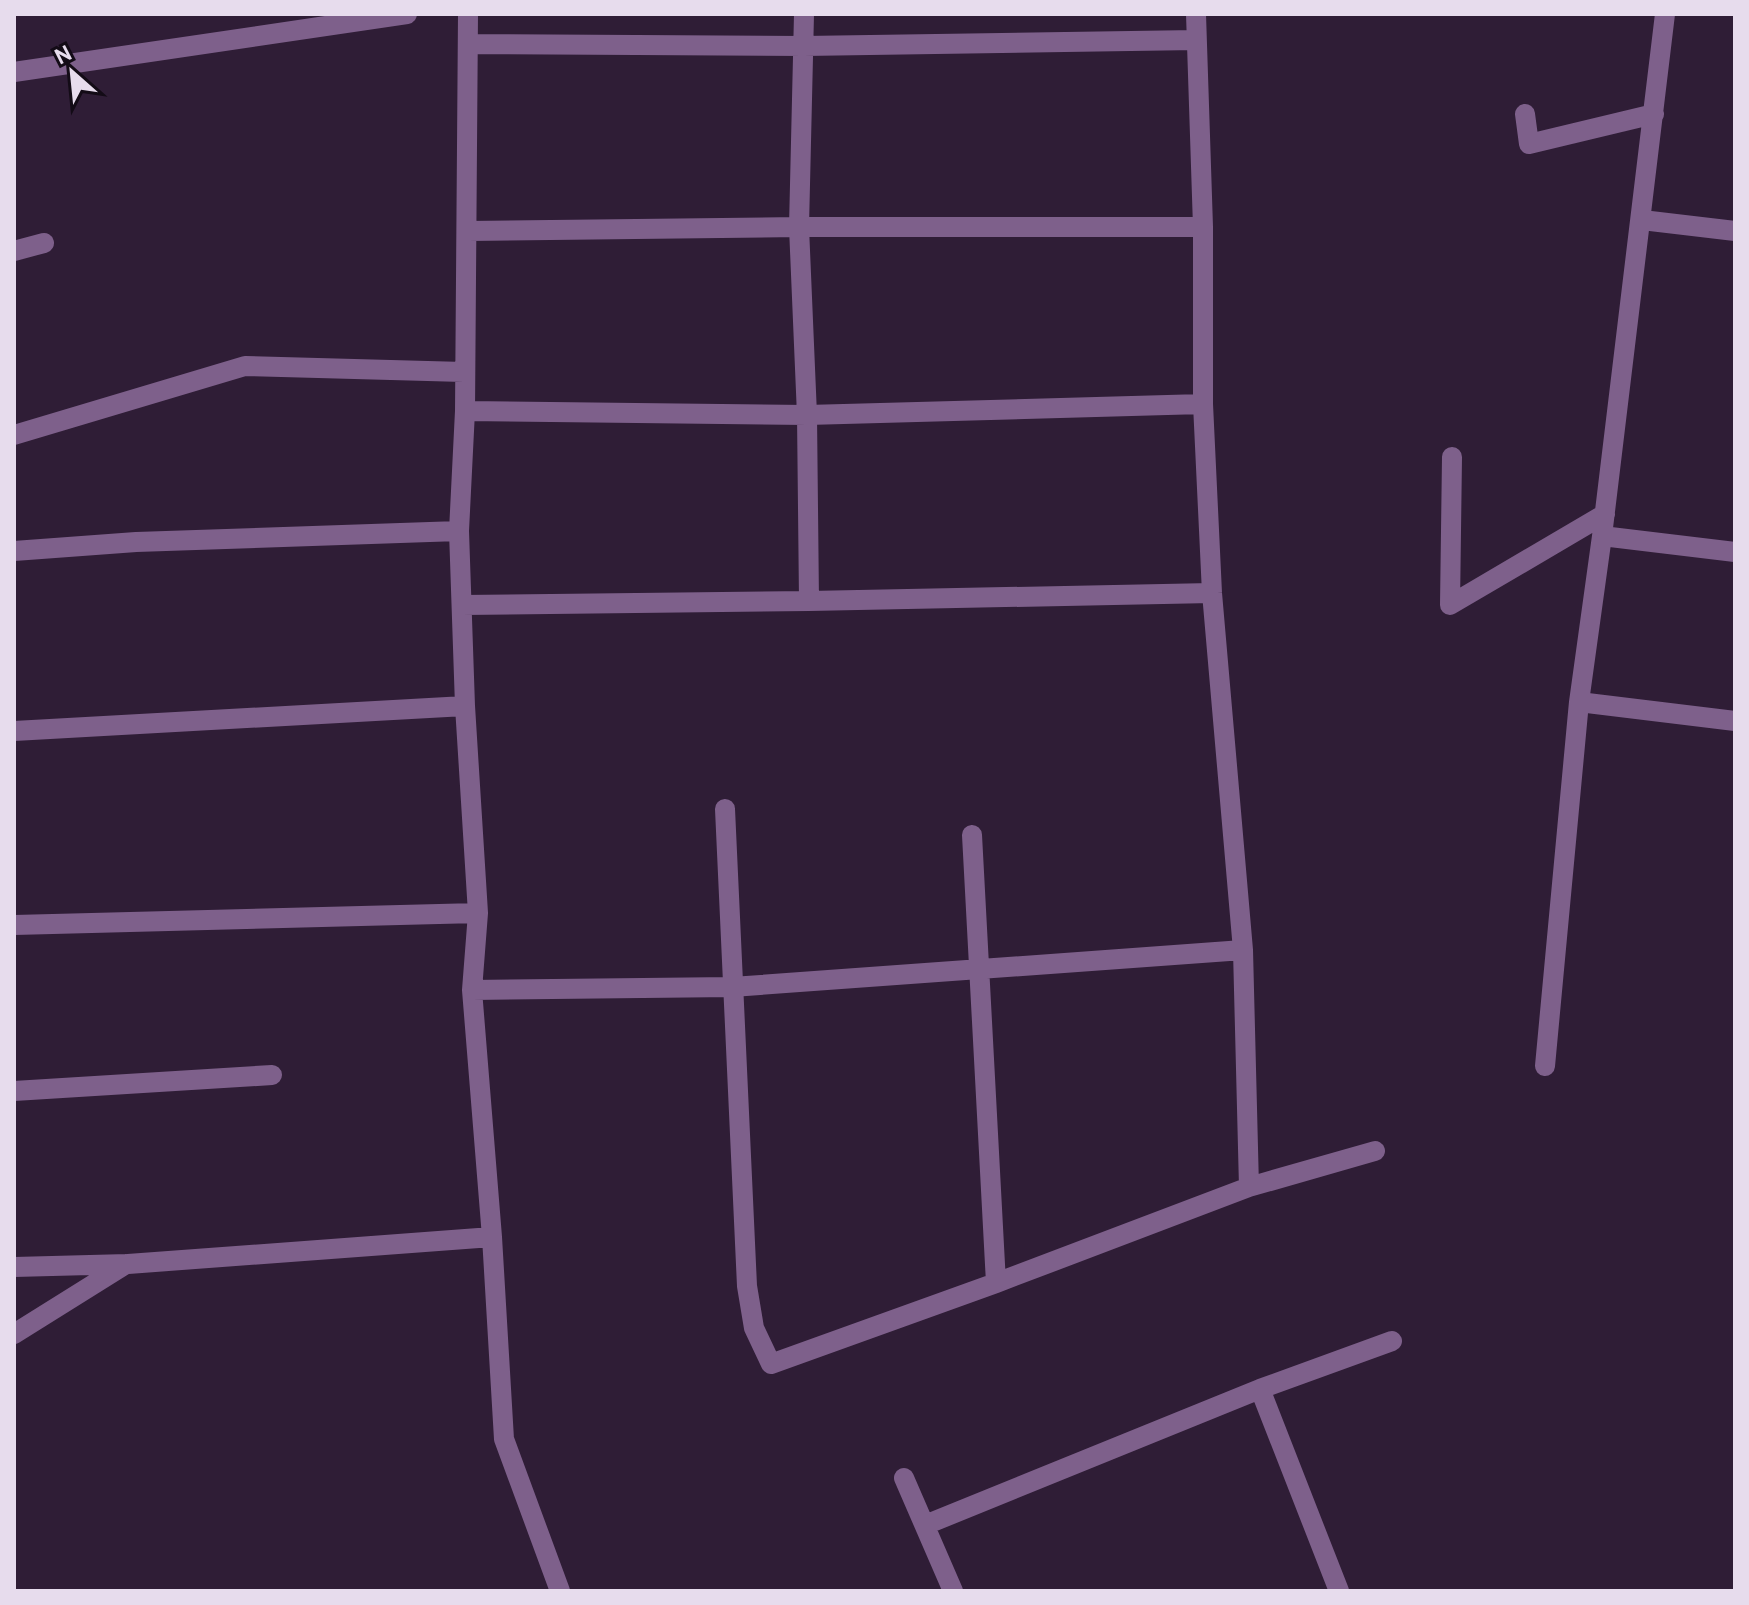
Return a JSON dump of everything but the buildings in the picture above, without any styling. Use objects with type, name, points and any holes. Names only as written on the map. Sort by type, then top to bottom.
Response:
[{"type":"street","points":[[14,72],[407,14]]},
{"type":"street","points":[[468,14],[465,411],[459,531],[465,706],[478,913],[472,990],[504,1439],[560,1591]]},
{"type":"street","points":[[804,14],[799,227],[807,415],[809,601]]},
{"type":"street","points":[[1196,14],[1203,227],[1203,404],[1212,593],[1243,950],[1249,1187]]},
{"type":"street","points":[[1545,1066],[1579,702],[1642,220],[1665,14]]},
{"type":"street","points":[[468,44],[804,46],[1196,40]]},
{"type":"street","points":[[1525,114],[1529,144],[1654,114]]},
{"type":"street","points":[[1642,220],[1735,231]]},
{"type":"street","points":[[468,231],[1203,227]]},
{"type":"street","points":[[14,251],[44,243]]},
{"type":"street","points":[[14,435],[245,366],[464,372]]},
{"type":"street","points":[[465,411],[807,415],[1203,404]]},
{"type":"street","points":[[1452,457],[1450,605],[1605,514]]},
{"type":"street","points":[[14,551],[136,542],[459,531]]},
{"type":"street","points":[[1602,536],[1735,552]]},
{"type":"street","points":[[462,605],[1212,593]]},
{"type":"street","points":[[1579,702],[1735,721]]},
{"type":"street","points":[[14,731],[465,706]]},
{"type":"street","points":[[725,809],[747,1286],[754,1328],[771,1364],[1249,1187],[1375,1151]]},
{"type":"street","points":[[972,835],[996,1283]]},
{"type":"street","points":[[14,925],[478,913]]},
{"type":"street","points":[[472,990],[732,987],[1243,950]]},
{"type":"street","points":[[14,1091],[272,1075]]},
{"type":"street","points":[[14,1267],[128,1264],[492,1237]]},
{"type":"street","points":[[14,1334],[128,1264]]},
{"type":"street","points":[[925,1525],[1260,1389],[1392,1341]]},
{"type":"street","points":[[1260,1389],[1339,1591]]},
{"type":"street","points":[[904,1478],[953,1591]]}]
